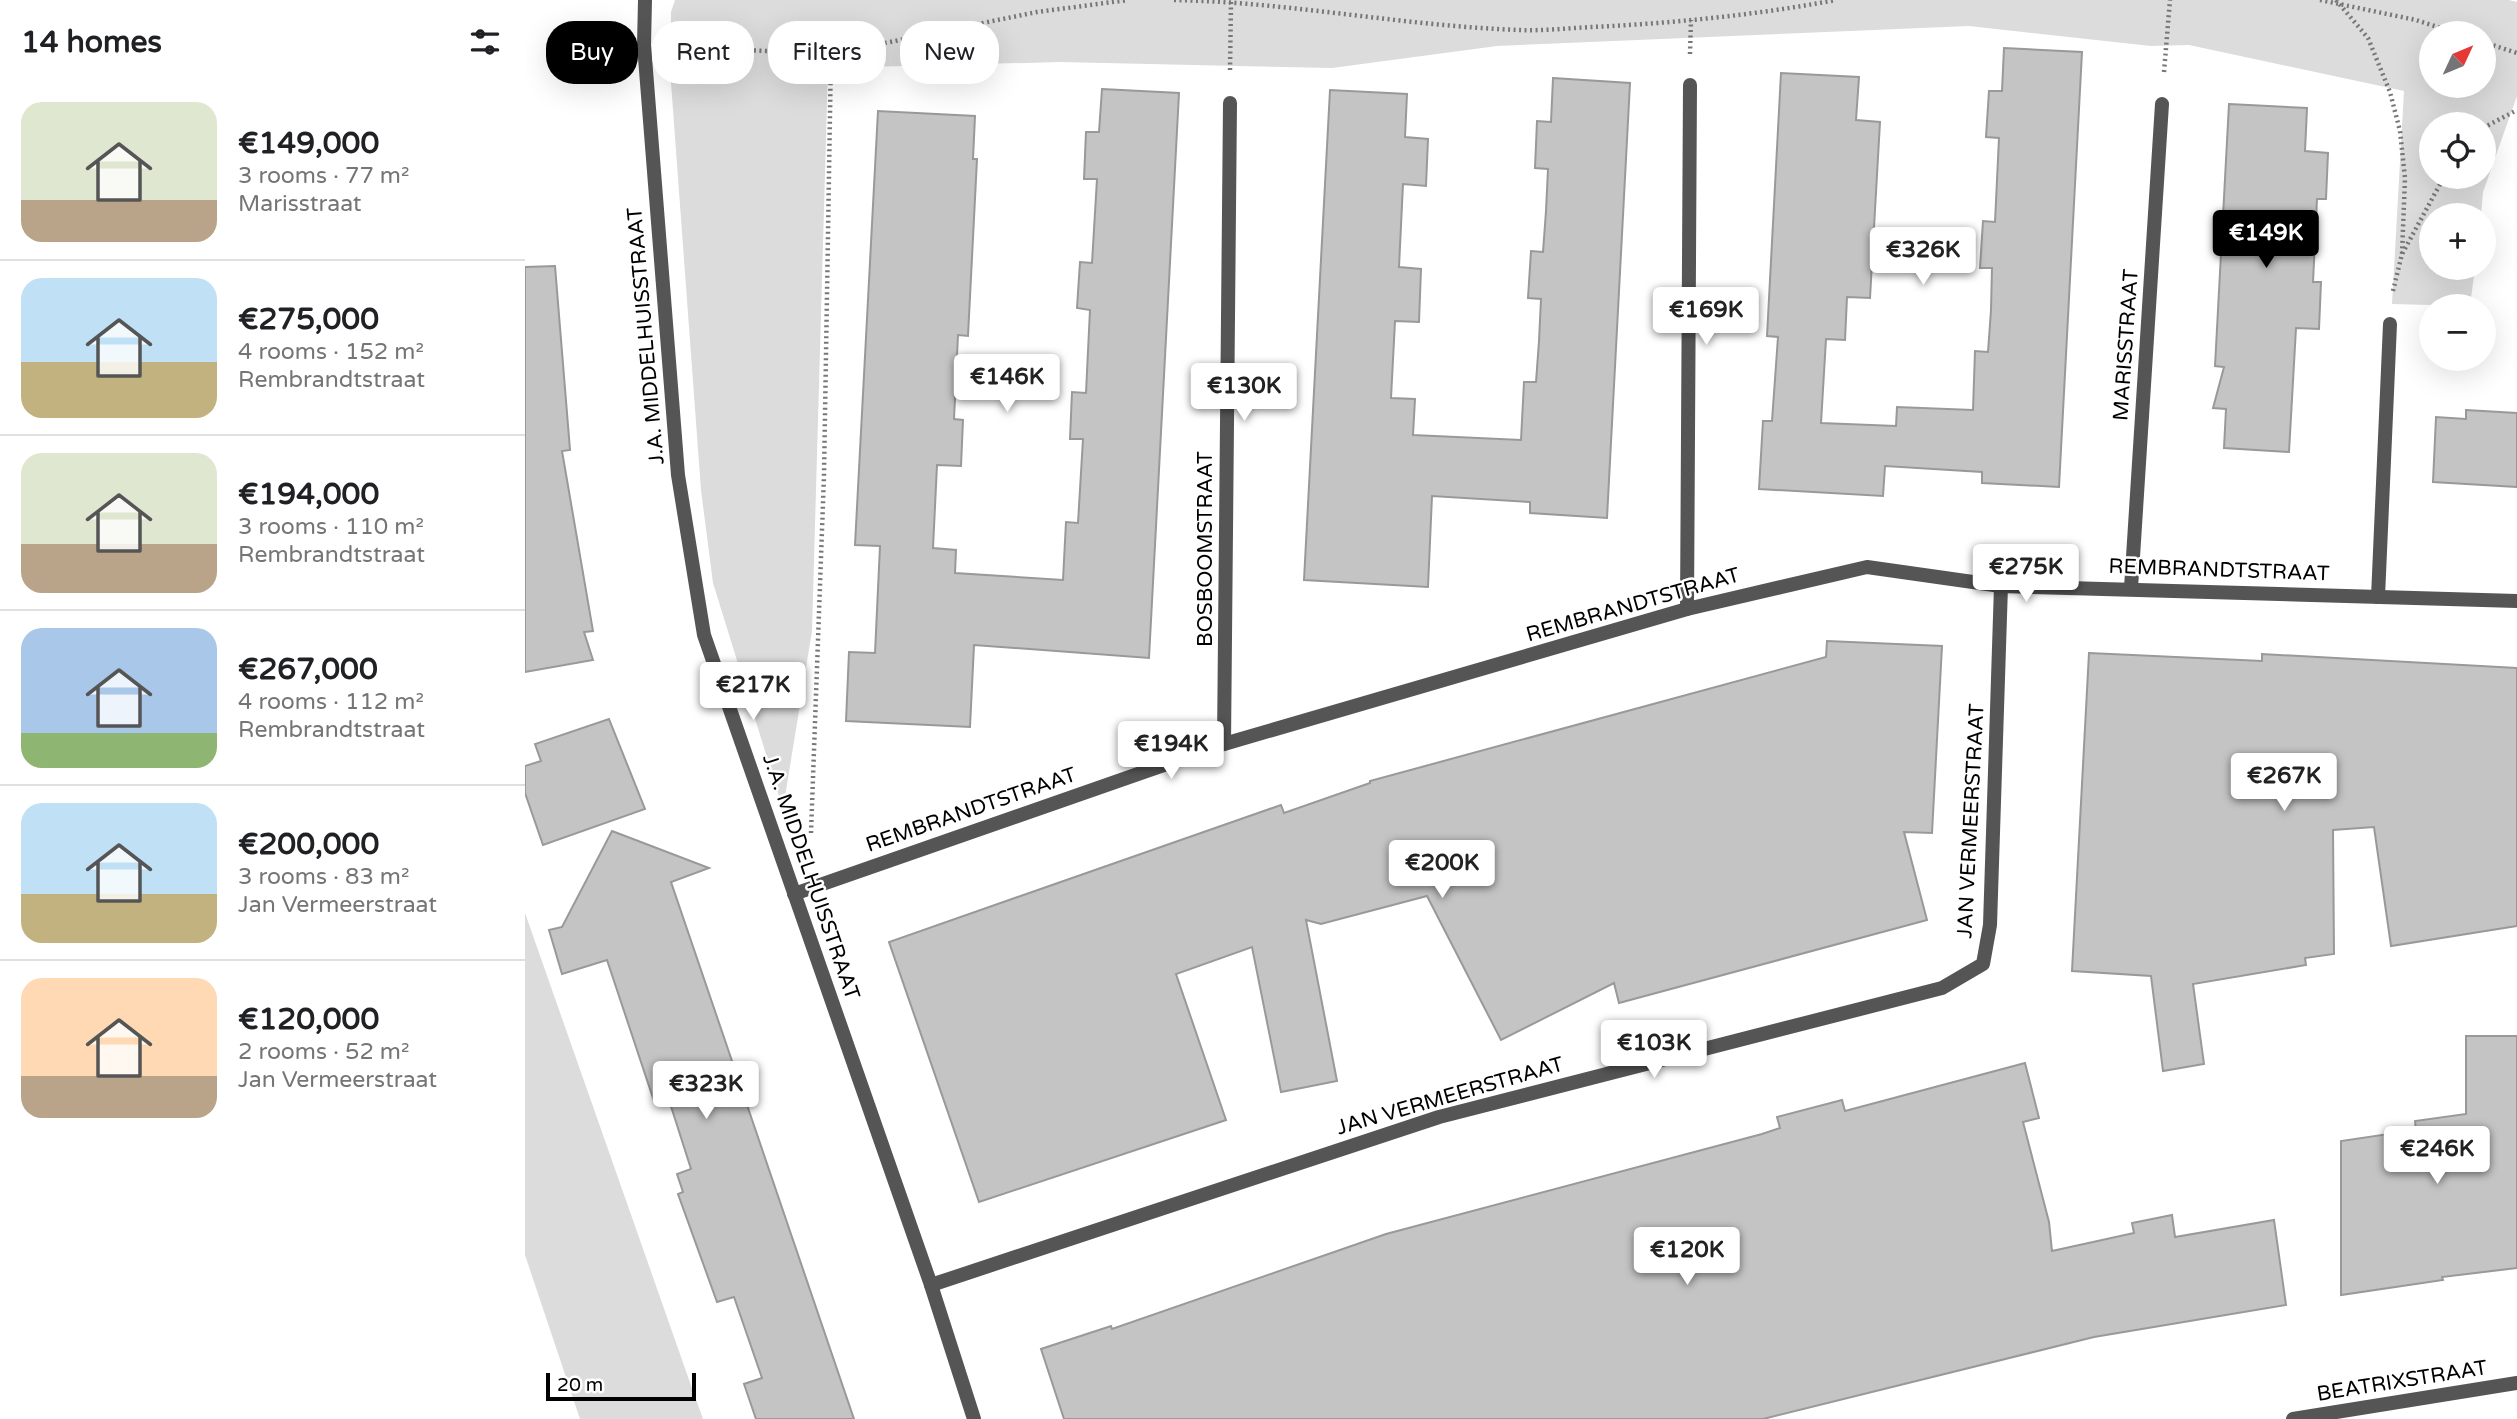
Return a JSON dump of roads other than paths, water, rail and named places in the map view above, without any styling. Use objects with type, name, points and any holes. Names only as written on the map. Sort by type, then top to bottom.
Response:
[{"type":"street","name":"J.A. MIDDELHUISSTRAAT","points":[[645,0],[645,45],[678,475],[704,635],[931,1285],[974,1419]]},
{"type":"street","points":[[1687,608],[1690,85]]},
{"type":"street","name":"BOSBOOMSTRAAT","points":[[1224,744],[1230,103]]},
{"type":"street","name":"MARISSTRAAT","points":[[2131,588],[2162,104]]},
{"type":"street","points":[[2378,597],[2390,324]]},
{"type":"street","name":"REMBRANDTSTRAAT","points":[[794,894],[1224,744],[1687,608],[1867,567],[2001,586],[2517,601]]},
{"type":"street","name":"JAN VERMEERSTRAAT","points":[[931,1285],[1439,1116],[1942,988],[1983,964],[1990,925],[2001,586]]},
{"type":"street","name":"BEATRIXSTRAAT","points":[[2293,1419],[2517,1383]]}]
